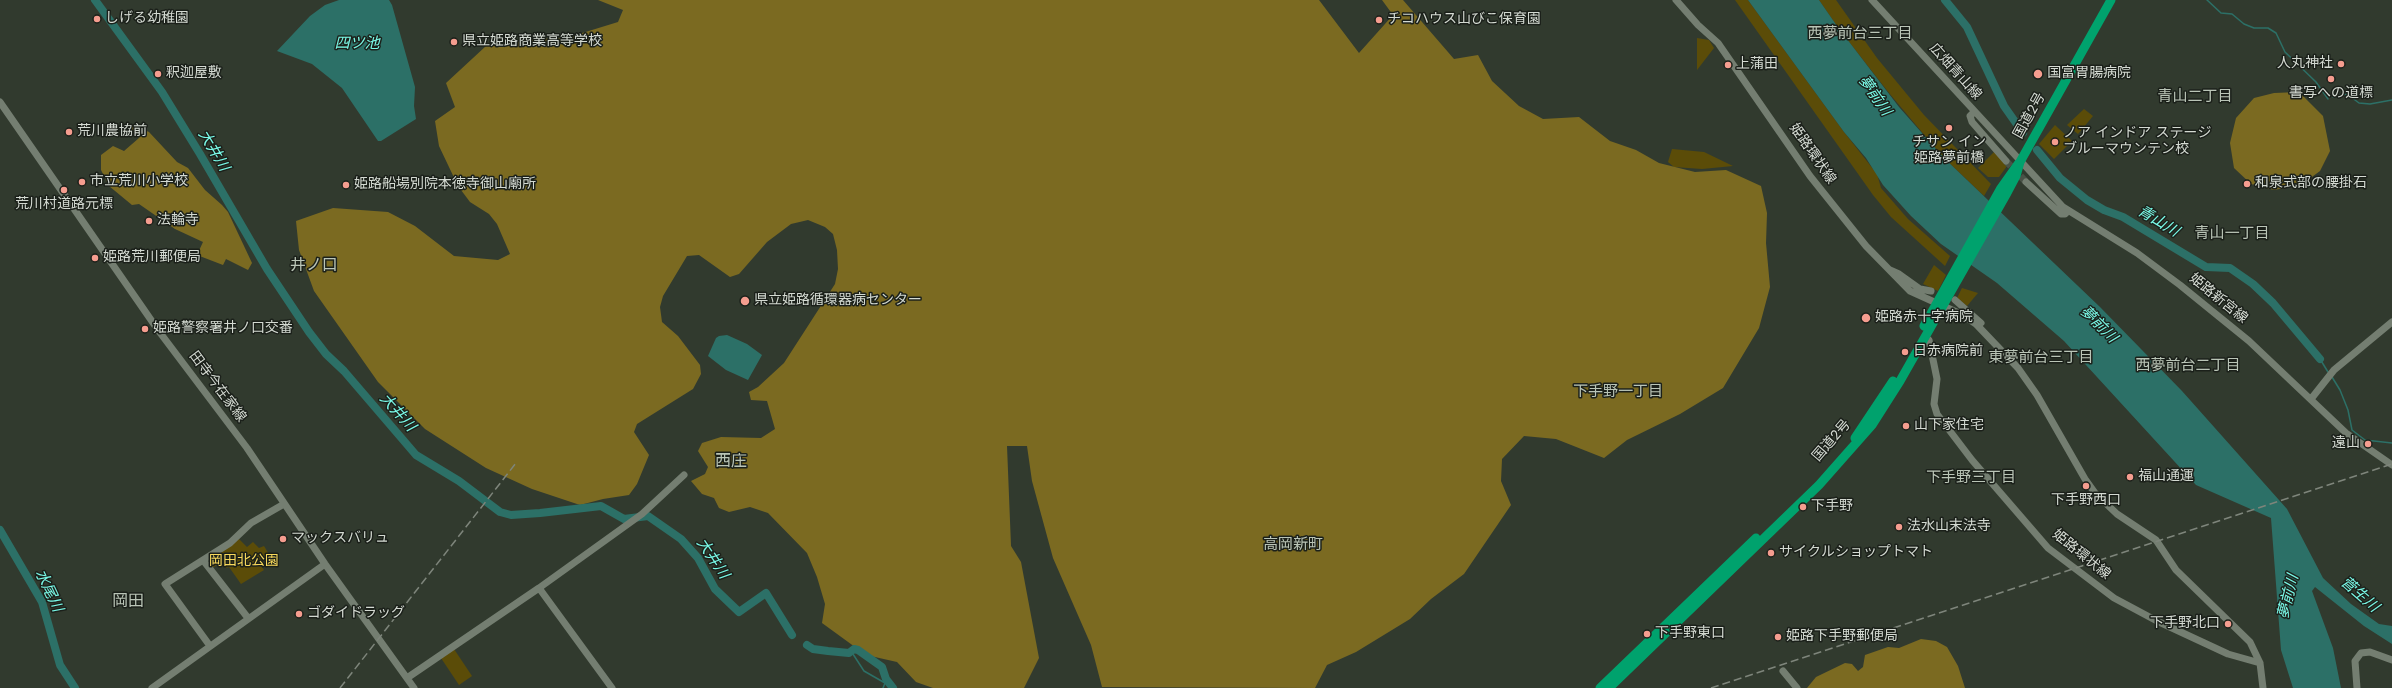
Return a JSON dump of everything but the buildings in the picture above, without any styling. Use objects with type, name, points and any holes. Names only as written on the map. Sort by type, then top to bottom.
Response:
[{"type":"highway","name":"国道2号","points":[[1600,688],[1842,453],[1883,397],[1940,305],[2004,190],[2016,176],[2020,162],[2111,0]]},
{"type":"highway","name":"国道2号","points":[[1609,688],[1837,468],[1860,441],[1889,400],[1925,337],[1940,305]]},
{"type":"main road","name":"姫路環状線","points":[[1676,0],[1698,25],[1718,43],[1810,176],[1866,246],[1910,291],[1963,315],[1990,338]]},
{"type":"main road","name":"広畑青山線","points":[[1872,0],[2020,162]]},
{"type":"main road","name":"田寺今在家線","points":[[0,102],[158,330],[247,448],[325,564],[414,688]]},
{"type":"main road","points":[[1974,112],[1970,116],[1972,122],[2006,161]]},
{"type":"main road","name":"姫路新宮線","points":[[2020,162],[2068,211],[2138,252],[2249,341],[2351,438],[2392,465]]},
{"type":"main road","points":[[2026,182],[2061,214],[2065,214],[2068,211]]},
{"type":"main road","points":[[1889,270],[1899,274],[1920,289],[1931,292]]},
{"type":"main road","points":[[1955,300],[1992,333],[1990,338],[2018,368],[2033,388],[2095,493],[2121,517],[2156,540],[2176,570],[2250,642],[2260,663],[2263,688]]},
{"type":"main road","points":[[2311,399],[2334,370],[2392,322]]},
{"type":"main road","name":"姫路環状線","points":[[1925,337],[1929,340],[1937,379],[1934,404],[1937,414],[1972,460],[2048,548],[2114,598],[2157,621],[2228,654],[2260,663]]},
{"type":"main road","points":[[407,678],[539,588],[642,514],[684,475]]},
{"type":"main road","points":[[210,646],[166,584],[230,544],[251,523],[284,504]]},
{"type":"main road","points":[[203,560],[248,618]]},
{"type":"main road","points":[[152,688],[325,564]]},
{"type":"main road","points":[[539,588],[612,688]]},
{"type":"main road","points":[[2357,688],[2355,661],[2361,653],[2370,652],[2392,660]]},
{"type":"main road","points":[[1783,670],[1797,688]]},
{"type":"green space","points":[[1735,0],[1748,0],[1844,132],[1877,174],[1881,188],[1908,219],[1950,256],[1945,266],[1891,217],[1873,195]]},
{"type":"green space","points":[[1819,0],[1836,0],[1877,58],[1924,115],[1991,184],[1984,196],[1942,156],[1889,93],[1839,29]]},
{"type":"green space","points":[[1697,38],[1709,40],[1714,48],[1697,70]]},
{"type":"green space","name":"ノア インドア ステージ ブルーマウンテン校","points":[[2084,109],[2093,116],[2078,134],[2067,125]]},
{"type":"green space","name":"ノア インドア ステージ ブルーマウンテン校","points":[[2055,125],[2072,141],[2054,159],[2039,144]]},
{"type":"green space","points":[[1672,149],[1704,152],[1733,166],[1702,169],[1674,167],[1668,162]]},
{"type":"green space","points":[[1995,151],[2007,166],[1999,177],[1988,177],[1978,168]]},
{"type":"green space","points":[[1934,265],[1946,275],[1938,291],[1923,284]]},
{"type":"green space","points":[[1962,288],[1978,293],[1967,306],[1957,298]]},
{"type":"green space","name":"岡田北公園","points":[[238,538],[247,547],[253,542],[259,548],[264,546],[270,556],[260,564],[264,570],[241,584],[229,567],[226,568],[222,562],[212,568],[209,563],[210,558]]},
{"type":"green space","points":[[454,649],[472,676],[459,685],[441,658]]},
{"type":"shaded area","points":[[598,0],[1319,0],[1359,53],[1393,15],[1382,0],[1403,0],[1454,59],[1478,55],[1492,81],[1519,106],[1543,119],[1579,117],[1610,141],[1636,150],[1659,163],[1695,172],[1726,170],[1761,186],[1767,213],[1766,243],[1770,287],[1759,328],[1723,388],[1680,414],[1627,440],[1604,458],[1556,439],[1524,436],[1502,459],[1501,481],[1511,505],[1464,574],[1431,599],[1410,619],[1356,652],[1327,665],[1315,688],[1102,687],[1091,645],[1053,558],[1032,481],[1027,446],[1007,446],[1011,546],[1021,562],[1039,658],[1024,688],[933,688],[916,682],[897,662],[866,655],[822,623],[825,604],[817,577],[807,553],[768,513],[750,507],[729,512],[719,508],[714,498],[702,494],[691,481],[705,474],[708,467],[698,451],[702,443],[721,437],[761,438],[775,429],[767,401],[751,400],[749,392],[758,387],[784,363],[835,284],[838,269],[837,250],[833,234],[825,227],[808,220],[791,224],[767,242],[739,274],[730,277],[699,255],[687,256],[663,296],[660,307],[662,322],[678,336],[700,365],[701,374],[693,389],[637,424],[634,432],[649,455],[637,484],[629,495],[603,499],[580,505],[532,489],[486,468],[425,429],[378,382],[314,291],[299,250],[296,221],[333,208],[388,212],[415,226],[454,256],[498,260],[510,254],[497,224],[489,214],[470,202],[458,186],[439,146],[435,121],[455,107],[446,83],[486,46],[514,40],[566,38],[618,22],[623,10]]},
{"type":"shaded area","points":[[2299,92],[2323,116],[2330,151],[2320,171],[2301,185],[2274,190],[2251,184],[2234,168],[2230,143],[2236,118],[2254,98],[2274,93]]},
{"type":"shaded area","points":[[131,124],[149,132],[177,162],[188,168],[205,190],[228,212],[252,263],[248,270],[226,259],[223,265],[197,255],[203,242],[175,229],[139,204],[132,205],[109,186],[101,170],[101,155],[113,146],[124,151],[139,138],[129,125]]},
{"type":"shaded area","points":[[1921,639],[1936,641],[1947,647],[1958,666],[1965,688],[1807,688],[1816,677],[1845,663],[1852,664],[1858,671],[1863,667],[1865,655],[1888,647],[1899,648]]},
{"type":"water","name":"四ツ池","points":[[339,0],[389,0],[392,5],[415,87],[414,106],[416,119],[381,141],[378,141],[342,88],[312,64],[277,51],[310,16],[325,5]]},
{"type":"water","name":"夢前川","points":[[1748,0],[1819,0],[1899,107],[1944,158],[2100,307],[2182,391],[2287,509],[2323,578],[2351,604],[2379,624],[2392,626],[2392,644],[2364,626],[2315,587],[2312,591],[2333,648],[2341,688],[2293,688],[2281,650],[2271,518],[2196,485],[2064,341],[1997,283],[1941,244],[1911,216],[1883,185],[1866,158],[1844,132]]},
{"type":"water","points":[[727,335],[747,344],[762,355],[748,380],[726,370],[708,356],[716,338]]},
{"type":"waterway","name":"大井川","points":[[95,0],[162,92],[267,269],[309,332],[326,354],[344,371],[416,455],[459,481],[500,512],[511,515],[601,506],[624,519],[648,516],[681,539],[698,558],[715,589],[739,612],[766,593],[792,635]]},
{"type":"waterway","name":"青山川","points":[[1945,0],[1967,27],[2004,106],[2023,133]]},
{"type":"waterway","points":[[2207,0],[2221,13],[2232,14],[2244,24],[2254,28],[2268,28],[2276,33],[2285,52],[2316,82],[2328,99]]},
{"type":"waterway","points":[[2333,97],[2347,94],[2359,103],[2370,104],[2392,100]]},
{"type":"waterway","name":"青山川","points":[[2037,150],[2060,178],[2087,200],[2104,210],[2123,217],[2206,267],[2230,268],[2253,284],[2273,303],[2320,359]]},
{"type":"waterway","points":[[2320,359],[2328,372]]},
{"type":"waterway","points":[[2332,377],[2340,390],[2348,410],[2352,430],[2365,440],[2392,443]]},
{"type":"waterway","name":"水尾川","points":[[0,530],[42,602],[60,665],[75,688]]},
{"type":"waterway","name":"大井川","points":[[807,645],[813,649],[828,651],[849,653],[854,649],[858,650],[882,667],[886,679],[893,688]]},
{"type":"waterway","points":[[851,651],[864,671],[885,683],[883,688]]},
{"type":"tunnel","points":[[2006,161],[2026,182]]},
{"type":"railway","points":[[340,688],[516,463]]},
{"type":"railway","points":[[1711,688],[2392,464]]},
{"type":"place","name":"しげる幼稚園","points":[[97,19]]},
{"type":"place","name":"チコハウス山びこ保育園","points":[[1379,20]]},
{"type":"place","name":"県立姫路商業高等学校","points":[[454,42]]},
{"type":"place","name":"人丸神社","points":[[2341,64]]},
{"type":"place","name":"上蒲田","points":[[1728,65]]},
{"type":"place","name":"釈迦屋敷","points":[[158,74]]},
{"type":"place","name":"国富胃腸病院","points":[[2038,74]]},
{"type":"place","name":"書写への道標","points":[[2331,79]]},
{"type":"place","name":"チサン イン 姫路夢前橋","points":[[1949,128]]},
{"type":"place","name":"荒川農協前","points":[[69,132]]},
{"type":"place","name":"ノア インドア ステージ ブルーマウンテン校","points":[[2055,142]]},
{"type":"place","name":"市立荒川小学校","points":[[82,182]]},
{"type":"place","name":"和泉式部の腰掛石","points":[[2247,184]]},
{"type":"place","name":"姫路船場別院本徳寺御山廟所","points":[[346,185]]},
{"type":"place","name":"荒川村道路元標","points":[[64,190]]},
{"type":"place","name":"法輪寺","points":[[149,221]]},
{"type":"place","name":"姫路荒川郵便局","points":[[95,258]]},
{"type":"place","name":"県立姫路循環器病センター","points":[[745,301]]},
{"type":"place","name":"姫路赤十字病院","points":[[1866,318]]},
{"type":"place","name":"姫路警察署井ノ口交番","points":[[145,329]]},
{"type":"place","name":"日赤病院前","points":[[1905,352]]},
{"type":"place","name":"山下家住宅","points":[[1906,426]]},
{"type":"place","name":"遠山","points":[[2368,444]]},
{"type":"place","name":"福山通運","points":[[2130,477]]},
{"type":"place","name":"下手野西口","points":[[2086,486]]},
{"type":"place","name":"下手野","points":[[1803,507]]},
{"type":"place","name":"法水山末法寺","points":[[1899,527]]},
{"type":"place","name":"マックスバリュ","points":[[283,539]]},
{"type":"place","name":"サイクルショップトマト","points":[[1771,553]]},
{"type":"place","name":"ゴダイドラッグ","points":[[299,614]]},
{"type":"place","name":"下手野北口","points":[[2228,624]]},
{"type":"place","name":"下手野東口","points":[[1647,634]]},
{"type":"place","name":"姫路下手野郵便局","points":[[1778,637]]},
{"type":"district","name":"西夢前台三丁目","points":[[1860,34]]},
{"type":"district","name":"青山二丁目","points":[[2195,97]]},
{"type":"district","name":"青山一丁目","points":[[2232,234]]},
{"type":"district","name":"井ノ口","points":[[314,266]]},
{"type":"district","name":"東夢前台三丁目","points":[[2041,358]]},
{"type":"district","name":"西夢前台二丁目","points":[[2188,366]]},
{"type":"district","name":"下手野一丁目","points":[[1618,392]]},
{"type":"district","name":"西庄","points":[[731,462]]},
{"type":"district","name":"下手野三丁目","points":[[1971,478]]},
{"type":"district","name":"高岡新町","points":[[1293,545]]},
{"type":"district","name":"岡田","points":[[128,602]]},
{"type":"water label","name":"菅生川","points":[[2359,595]]}]
